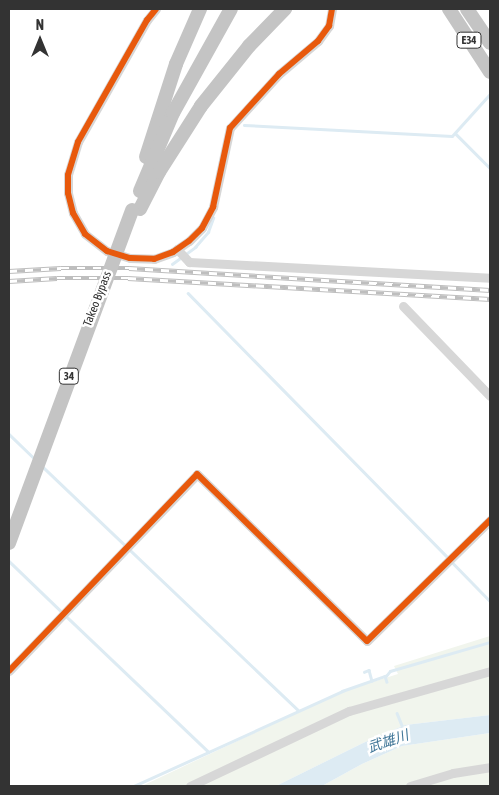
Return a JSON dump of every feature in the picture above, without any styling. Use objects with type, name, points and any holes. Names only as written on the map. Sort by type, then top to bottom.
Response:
[{"type":"highway","points":[[136,210],[142,169],[176,64],[200,9]]},
{"type":"highway","name":"Takeo Bypass","points":[[9,543],[76,358],[173,113],[231,9]]},
{"type":"highway","points":[[136,210],[201,106],[249,46],[285,9]]},
{"type":"highway","name":"E34","points":[[449,9],[490,72]]},
{"type":"highway","name":"E34","points":[[467,9],[490,43]]},
{"type":"street","points":[[156,9],[147,20],[78,142],[68,175],[68,193],[73,213],[86,234],[107,251],[130,258],[154,259],[177,249],[202,228],[214,208],[230,128],[279,74],[318,42],[329,26],[332,9]]},
{"type":"street","points":[[177,249],[189,262],[490,278]]},
{"type":"street","points":[[403,306],[490,396]]},
{"type":"street","points":[[9,671],[197,474],[367,641],[490,520]]},
{"type":"street","points":[[190,786],[350,711],[490,671]]},
{"type":"street","points":[[410,786],[453,773],[490,767]]},
{"type":"shaded area","points":[[490,636],[490,715],[405,725],[363,743],[276,786],[142,786],[341,692],[398,674],[394,666]]},
{"type":"shaded area","points":[[490,733],[490,786],[322,786],[362,764],[402,746]]},
{"type":"water","name":"武雄川","points":[[490,715],[490,733],[402,746],[362,764],[322,786],[276,786],[363,743],[405,725]]},
{"type":"waterway","points":[[244,125],[452,136],[490,94]]},
{"type":"waterway","points":[[456,134],[490,168]]},
{"type":"waterway","points":[[172,264],[195,247],[208,232],[213,218]]},
{"type":"waterway","points":[[188,293],[448,558]]},
{"type":"waterway","points":[[9,434],[35,459]]},
{"type":"waterway","points":[[42,466],[125,545]]},
{"type":"waterway","points":[[129,549],[298,710]]},
{"type":"waterway","points":[[9,561],[62,612]]},
{"type":"waterway","points":[[452,562],[490,601]]},
{"type":"waterway","points":[[66,616],[209,752]]},
{"type":"waterway","points":[[386,676],[390,671],[490,642]]},
{"type":"waterway","points":[[364,672],[369,670],[372,681]]},
{"type":"waterway","points":[[134,786],[342,691],[385,676],[387,682]]},
{"type":"waterway","name":"武雄川","points":[[397,713],[403,728]]},
{"type":"railway","points":[[9,271],[61,268],[129,268],[490,290]]},
{"type":"railway","points":[[9,281],[57,278],[128,278],[490,299]]},
{"type":"cycle path","points":[[156,9],[147,20],[78,142],[68,175],[68,193],[73,213],[85,234],[107,251],[130,258],[154,259],[173,252],[189,241],[202,228],[213,207],[230,128],[279,74],[318,41],[329,26],[332,9]]},
{"type":"cycle path","points":[[9,671],[197,474],[367,641],[490,520]]}]
